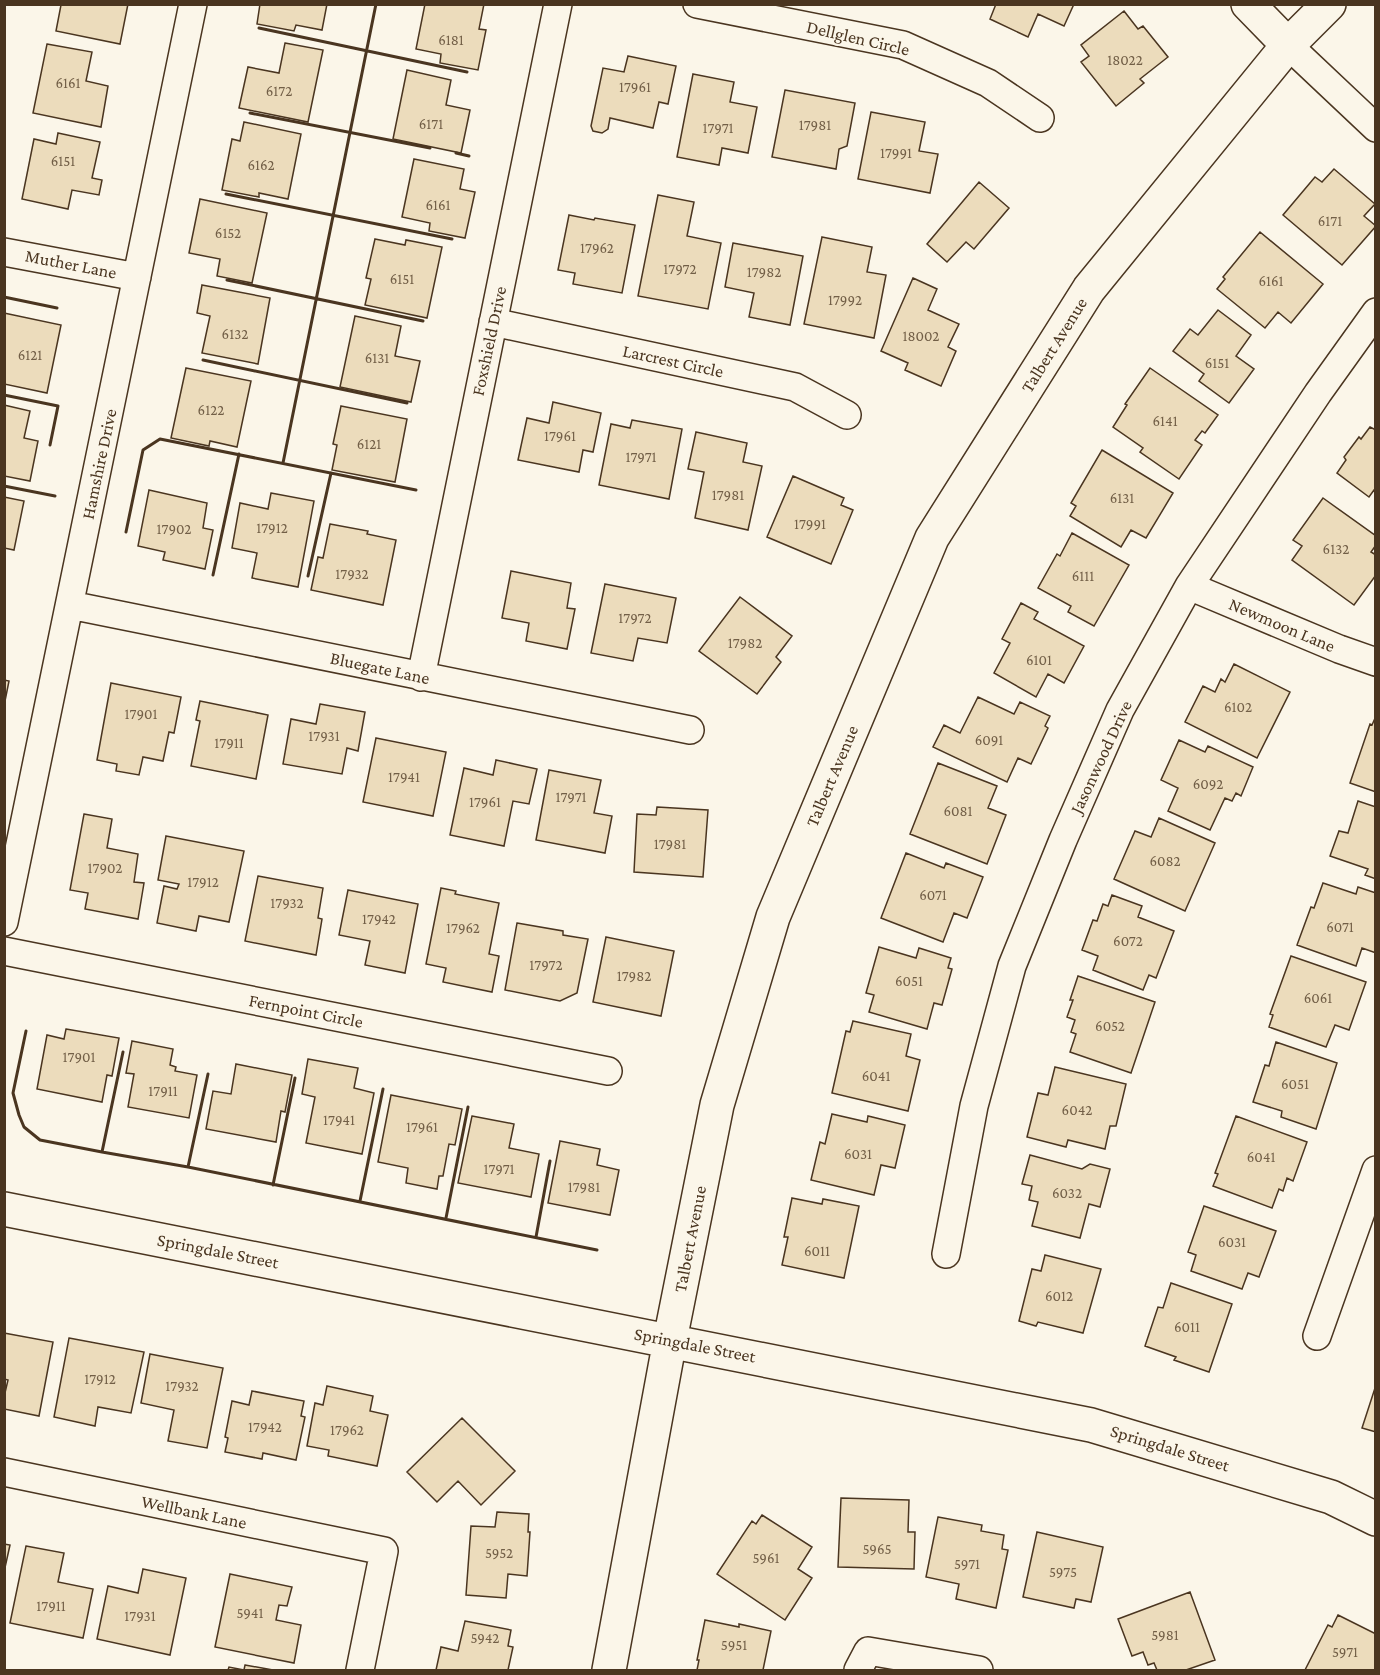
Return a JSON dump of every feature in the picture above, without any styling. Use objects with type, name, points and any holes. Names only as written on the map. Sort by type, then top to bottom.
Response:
[{"type":"street","name":"Hamshire Drive","points":[[4,922],[193,4]]},
{"type":"street","name":"Foxshield Drive","points":[[421,677],[558,4]]},
{"type":"street","name":"Dellglen Circle","points":[[697,4],[903,45],[988,82],[1040,118]]},
{"type":"street","points":[[1248,4],[1376,128]]},
{"type":"street","name":"Talbert Avenue","points":[[609,1671],[670,1340],[717,1105],[773,917],[932,538],[1089,289],[1288,45],[1329,4]]},
{"type":"street","name":"Muther Lane","points":[[4,252],[137,277]]},
{"type":"street","name":"Jasonwood Drive","points":[[946,1254],[975,1106],[1012,966],[1063,840],[1120,710],[1189,586],[1318,393],[1376,312]]},
{"type":"street","name":"Larcrest Circle","points":[[493,322],[795,387],[847,415]]},
{"type":"street","name":"Newmoon Lane","points":[[1189,586],[1339,649],[1376,662]]},
{"type":"street","name":"Bluegate Lane","points":[[70,605],[690,730]]},
{"type":"street","name":"Fernpoint Circle","points":[[4,951],[608,1071]]},
{"type":"street","points":[[1317,1336],[1376,1170]]},
{"type":"street","name":"Springdale Street","points":[[4,1209],[1091,1425],[1331,1497],[1376,1519]]},
{"type":"street","name":"Wellbank Lane","points":[[4,1472],[384,1551],[360,1671]]},
{"type":"street","points":[[858,1671],[868,1651],[979,1671]]},
{"type":"building","points":[[60,4],[128,4],[120,44],[56,31]]},
{"type":"building","points":[[260,4],[327,4],[322,30],[296,25],[294,31],[257,24]]},
{"type":"building","points":[[425,4],[484,4],[479,29],[486,30],[478,70],[440,63],[441,54],[416,49]]},
{"type":"building","points":[[996,4],[1074,4],[1064,26],[1038,14],[1028,37],[990,19]]},
{"type":"building","points":[[1124,11],[1138,29],[1143,26],[1168,57],[1140,79],[1144,83],[1116,106],[1081,62],[1089,56],[1081,45]]},
{"type":"building","points":[[285,43],[323,50],[308,122],[239,108],[248,67],[279,73]]},
{"type":"building","points":[[47,44],[92,52],[86,81],[108,86],[101,127],[33,113]]},
{"type":"building","points":[[628,56],[676,66],[668,104],[659,102],[653,128],[610,118],[608,129],[602,133],[593,131],[591,126],[603,68],[624,72]]},
{"type":"building","points":[[407,70],[451,80],[446,105],[470,110],[461,153],[393,139]]},
{"type":"building","points":[[693,74],[734,82],[730,102],[757,107],[748,153],[722,148],[719,165],[677,157]]},
{"type":"building","points":[[785,90],[855,103],[847,146],[839,149],[836,169],[772,157]]},
{"type":"building","points":[[871,112],[925,122],[919,151],[938,154],[930,193],[858,179]]},
{"type":"building","points":[[244,122],[301,134],[288,199],[259,193],[259,197],[222,190],[232,139],[240,141]]},
{"type":"building","points":[[58,133],[100,142],[92,178],[102,180],[99,195],[72,190],[68,209],[22,199],[34,139],[56,144]]},
{"type":"building","points":[[414,159],[464,169],[460,189],[475,192],[465,238],[429,231],[430,223],[402,217]]},
{"type":"building","points":[[1334,169],[1375,204],[1364,216],[1376,226],[1342,265],[1283,215],[1315,177],[1322,182]]},
{"type":"building","points":[[979,182],[1009,208],[974,249],[966,242],[947,262],[927,244]]},
{"type":"building","points":[[658,195],[694,202],[687,236],[721,243],[708,309],[638,296]]},
{"type":"building","points":[[200,199],[267,213],[252,283],[217,276],[220,259],[189,253]]},
{"type":"building","points":[[569,215],[635,225],[622,293],[573,284],[575,273],[558,270]]},
{"type":"building","points":[[1260,232],[1323,284],[1291,323],[1278,312],[1265,328],[1217,289],[1225,279],[1223,277]]},
{"type":"building","points":[[822,237],[872,247],[867,272],[886,275],[874,338],[804,324]]},
{"type":"building","points":[[375,239],[405,245],[406,240],[442,247],[427,318],[365,305],[371,279],[366,278]]},
{"type":"building","points":[[733,243],[803,256],[790,325],[749,317],[754,293],[725,287]]},
{"type":"building","points":[[913,278],[937,289],[928,310],[959,324],[948,347],[956,351],[941,386],[905,370],[908,363],[881,351]]},
{"type":"building","points":[[202,285],[270,298],[258,364],[202,353],[210,316],[197,313]]},
{"type":"building","points":[[1218,310],[1251,335],[1236,356],[1254,369],[1229,403],[1199,381],[1204,374],[1173,351],[1190,329],[1198,335]]},
{"type":"building","points":[[4,313],[61,325],[47,393],[4,384]]},
{"type":"building","points":[[355,316],[401,326],[395,356],[420,361],[411,402],[340,387]]},
{"type":"building","points":[[186,368],[251,381],[237,447],[210,441],[209,446],[171,438]]},
{"type":"building","points":[[1150,368],[1218,415],[1205,433],[1202,431],[1195,440],[1202,445],[1179,479],[1140,452],[1143,448],[1113,427],[1127,405],[1125,404]]},
{"type":"building","points":[[553,402],[601,413],[593,452],[583,450],[579,472],[518,460],[527,418],[549,423]]},
{"type":"building","points":[[4,405],[30,411],[24,438],[38,441],[30,481],[4,476]]},
{"type":"building","points":[[341,406],[407,419],[395,482],[332,470],[337,445],[333,444]]},
{"type":"building","points":[[632,420],[682,429],[669,499],[599,485],[611,424],[630,428]]},
{"type":"building","points":[[1370,427],[1376,430],[1376,491],[1374,490],[1369,497],[1337,473],[1346,460],[1344,457]]},
{"type":"building","points":[[696,432],[747,443],[743,462],[762,466],[748,530],[695,518],[704,472],[688,469]]},
{"type":"building","points":[[1102,450],[1173,493],[1146,538],[1131,530],[1121,547],[1070,516],[1076,506],[1071,503]]},
{"type":"building","points":[[793,476],[844,498],[841,505],[853,510],[831,564],[767,537]]},
{"type":"building","points":[[149,490],[207,503],[203,528],[213,530],[205,569],[163,560],[165,552],[138,546]]},
{"type":"building","points":[[271,493],[314,501],[298,587],[252,578],[257,553],[232,548],[240,503],[268,509]]},
{"type":"building","points":[[4,497],[24,501],[14,550],[4,548]]},
{"type":"building","points":[[1323,498],[1376,536],[1376,545],[1371,552],[1376,555],[1376,575],[1354,605],[1292,560],[1302,546],[1293,540]]},
{"type":"building","points":[[330,524],[368,531],[367,534],[396,540],[383,605],[311,590],[318,557],[323,558]]},
{"type":"building","points":[[1072,533],[1129,565],[1094,626],[1068,612],[1071,606],[1038,588],[1057,554],[1060,556]]},
{"type":"building","points":[[511,571],[571,583],[567,608],[575,609],[567,649],[526,641],[529,623],[502,618]]},
{"type":"building","points":[[605,584],[676,598],[667,643],[638,638],[633,661],[591,653]]},
{"type":"building","points":[[740,597],[792,636],[776,657],[781,662],[757,694],[699,651]]},
{"type":"building","points":[[1021,603],[1038,612],[1034,619],[1084,646],[1064,683],[1048,674],[1036,697],[994,673],[1010,643],[1002,639]]},
{"type":"building","points":[[1234,664],[1290,692],[1257,758],[1185,722],[1203,686],[1215,692],[1221,679],[1225,682]]},
{"type":"building","points":[[4,680],[9,681],[4,706]]},
{"type":"building","points":[[111,683],[181,697],[174,733],[169,732],[163,761],[143,757],[139,775],[116,771],[117,764],[97,760]]},
{"type":"building","points":[[978,697],[1014,714],[1020,702],[1050,716],[1045,726],[1048,728],[1031,764],[1018,758],[1007,782],[933,747],[944,725],[960,733]]},
{"type":"building","points":[[200,701],[268,715],[256,779],[191,766],[200,721],[196,720]]},
{"type":"building","points":[[320,704],[365,712],[358,751],[347,748],[342,774],[283,764],[291,719],[316,724]]},
{"type":"building","points":[[1376,716],[1376,792],[1350,783],[1370,724],[1372,725]]},
{"type":"building","points":[[376,738],[446,752],[433,816],[363,802]]},
{"type":"building","points":[[1179,740],[1205,752],[1208,746],[1253,767],[1241,796],[1236,793],[1232,801],[1225,798],[1210,830],[1168,811],[1178,788],[1161,780]]},
{"type":"building","points":[[496,760],[537,769],[529,804],[513,801],[504,846],[450,835],[464,768],[493,775]]},
{"type":"building","points":[[938,763],[997,786],[988,808],[1006,815],[987,864],[910,834]]},
{"type":"building","points":[[549,770],[601,780],[594,813],[612,816],[605,853],[536,840]]},
{"type":"building","points":[[1358,801],[1376,807],[1376,879],[1365,875],[1368,869],[1330,856],[1339,831],[1348,833]]},
{"type":"building","points":[[657,807],[708,810],[703,877],[634,872],[637,814],[656,815]]},
{"type":"building","points":[[84,814],[112,819],[107,848],[138,854],[134,882],[144,883],[138,919],[85,909],[88,893],[70,890]]},
{"type":"building","points":[[1159,818],[1215,843],[1185,911],[1114,879],[1135,831],[1151,837]]},
{"type":"building","points":[[166,836],[244,851],[229,922],[199,916],[196,931],[157,923],[164,886],[177,889],[179,884],[158,880]]},
{"type":"building","points":[[906,853],[944,868],[946,863],[983,877],[967,918],[954,913],[943,942],[881,918]]},
{"type":"building","points":[[258,876],[323,888],[318,918],[322,919],[316,955],[245,941]]},
{"type":"building","points":[[1323,883],[1356,894],[1358,887],[1376,893],[1376,953],[1362,948],[1356,966],[1297,945]]},
{"type":"building","points":[[441,888],[456,891],[455,894],[499,903],[489,954],[499,956],[492,992],[443,982],[446,968],[426,964]]},
{"type":"building","points":[[348,890],[418,904],[405,973],[365,965],[370,941],[339,935]]},
{"type":"building","points":[[1112,895],[1142,906],[1138,917],[1174,931],[1156,978],[1149,975],[1143,990],[1093,970],[1098,956],[1082,950],[1093,920],[1097,921],[1103,904],[1108,906]]},
{"type":"building","points":[[517,923],[563,931],[563,935],[588,939],[577,993],[560,1001],[505,990]]},
{"type":"building","points":[[606,937],[674,951],[661,1016],[593,1002]]},
{"type":"building","points":[[879,947],[916,958],[919,948],[951,958],[948,968],[952,969],[942,1005],[934,1003],[927,1029],[869,1012],[874,995],[866,993]]},
{"type":"building","points":[[1291,956],[1366,982],[1349,1030],[1335,1025],[1326,1047],[1269,1027],[1273,1015],[1270,1014]]},
{"type":"building","points":[[1078,976],[1155,1002],[1131,1073],[1070,1052],[1076,1034],[1071,1032],[1075,1020],[1067,1017]]},
{"type":"building","points":[[853,1021],[911,1034],[906,1056],[920,1060],[908,1111],[832,1093],[846,1031],[850,1032]]},
{"type":"building","points":[[66,1029],[119,1038],[112,1076],[107,1075],[102,1102],[37,1089],[47,1035],[64,1039]]},
{"type":"building","points":[[132,1041],[173,1049],[170,1065],[176,1067],[175,1071],[197,1075],[189,1118],[128,1107],[134,1074],[126,1073]]},
{"type":"building","points":[[1276,1042],[1337,1063],[1316,1129],[1281,1117],[1282,1111],[1253,1102],[1265,1065],[1269,1066]]},
{"type":"building","points":[[308,1059],[358,1068],[354,1088],[374,1093],[362,1154],[306,1143],[315,1097],[302,1094]]},
{"type":"building","points":[[236,1064],[292,1075],[285,1112],[281,1111],[276,1142],[206,1129],[213,1091],[231,1094]]},
{"type":"building","points":[[1055,1067],[1126,1084],[1116,1126],[1110,1126],[1105,1149],[1068,1140],[1066,1147],[1027,1137],[1038,1093],[1048,1095]]},
{"type":"building","points":[[391,1095],[462,1109],[455,1145],[449,1144],[443,1176],[439,1176],[437,1189],[406,1183],[408,1168],[378,1162]]},
{"type":"building","points":[[832,1114],[867,1122],[868,1116],[905,1125],[895,1168],[881,1165],[874,1195],[811,1180],[820,1142],[825,1144]]},
{"type":"building","points":[[472,1116],[514,1124],[509,1148],[539,1154],[531,1197],[458,1183]]},
{"type":"building","points":[[1236,1116],[1307,1142],[1293,1181],[1287,1178],[1283,1191],[1279,1189],[1272,1208],[1213,1186],[1218,1174],[1215,1173]]},
{"type":"building","points":[[560,1141],[600,1149],[597,1165],[619,1170],[610,1215],[548,1203]]},
{"type":"building","points":[[1030,1155],[1082,1169],[1090,1164],[1110,1169],[1100,1207],[1089,1204],[1080,1238],[1032,1226],[1038,1202],[1029,1200],[1032,1186],[1022,1184]]},
{"type":"building","points":[[792,1198],[822,1204],[823,1199],[859,1206],[844,1278],[782,1265],[788,1237],[784,1237]]},
{"type":"building","points":[[1204,1206],[1276,1231],[1259,1277],[1248,1273],[1242,1289],[1191,1271],[1196,1255],[1188,1252]]},
{"type":"building","points":[[1045,1255],[1101,1269],[1083,1333],[1038,1322],[1036,1326],[1019,1321],[1032,1269],[1041,1271]]},
{"type":"building","points":[[1171,1283],[1232,1304],[1209,1372],[1174,1360],[1176,1357],[1145,1346],[1158,1307],[1163,1308]]},
{"type":"building","points":[[4,1333],[53,1342],[39,1416],[4,1409],[8,1380],[4,1379]]},
{"type":"building","points":[[69,1338],[144,1352],[131,1413],[98,1407],[95,1426],[54,1417]]},
{"type":"building","points":[[150,1354],[223,1368],[207,1448],[168,1441],[174,1410],[141,1403]]},
{"type":"building","points":[[1376,1385],[1376,1432],[1362,1428]]},
{"type":"building","points":[[327,1386],[373,1396],[370,1411],[388,1415],[377,1466],[328,1456],[329,1450],[307,1446],[315,1403],[323,1405]]},
{"type":"building","points":[[252,1391],[304,1401],[301,1416],[305,1417],[296,1460],[263,1453],[262,1459],[225,1452],[228,1438],[225,1437],[232,1401],[249,1405]]},
{"type":"building","points":[[462,1418],[515,1471],[481,1505],[458,1481],[437,1502],[407,1472]]},
{"type":"building","points":[[841,1498],[909,1500],[908,1532],[915,1532],[914,1569],[838,1567]]},
{"type":"building","points":[[497,1512],[529,1514],[527,1576],[508,1574],[506,1598],[466,1595],[471,1526],[495,1527]]},
{"type":"building","points":[[762,1515],[812,1547],[798,1569],[812,1578],[785,1620],[717,1574],[752,1521],[756,1524]]},
{"type":"building","points":[[938,1517],[982,1525],[981,1531],[1004,1535],[1002,1549],[1008,1550],[996,1608],[956,1599],[959,1584],[926,1577]]},
{"type":"building","points":[[1037,1532],[1103,1547],[1091,1602],[1076,1599],[1074,1608],[1023,1597]]},
{"type":"building","points":[[4,1544],[10,1545],[4,1572]]},
{"type":"building","points":[[26,1546],[64,1553],[58,1582],[93,1589],[83,1638],[10,1623]]},
{"type":"building","points":[[143,1569],[186,1578],[170,1655],[97,1639],[108,1586],[138,1593]]},
{"type":"building","points":[[230,1574],[292,1587],[287,1606],[279,1605],[276,1620],[301,1625],[294,1663],[215,1647]]},
{"type":"building","points":[[1190,1592],[1215,1660],[1186,1670],[1157,1670],[1154,1663],[1148,1665],[1143,1652],[1132,1656],[1118,1619]]},
{"type":"building","points":[[1338,1615],[1376,1634],[1376,1670],[1305,1670],[1328,1625],[1332,1627]]},
{"type":"building","points":[[705,1620],[771,1631],[763,1670],[697,1670]]},
{"type":"building","points":[[465,1621],[511,1630],[508,1646],[513,1647],[508,1670],[436,1670],[441,1647],[458,1651]]},
{"type":"building","points":[[245,1665],[273,1670],[244,1670]]},
{"type":"building","points":[[229,1667],[244,1670],[228,1670]]},
{"type":"wall","points":[[283,463],[376,4]]},
{"type":"wall","points":[[259,28],[467,72]]},
{"type":"wall","points":[[250,113],[430,148]]},
{"type":"wall","points":[[456,153],[469,156]]},
{"type":"wall","points":[[226,194],[452,239]]},
{"type":"wall","points":[[227,280],[423,321]]},
{"type":"wall","points":[[4,297],[57,308]]},
{"type":"wall","points":[[203,360],[407,403]]},
{"type":"wall","points":[[4,395],[58,406],[50,445]]},
{"type":"wall","points":[[126,532],[143,450],[160,439],[416,490]]},
{"type":"wall","points":[[213,575],[239,454]]},
{"type":"wall","points":[[308,576],[331,473]]},
{"type":"wall","points":[[4,486],[55,496]]},
{"type":"wall","points":[[26,1031],[13,1093],[24,1127],[40,1140],[188,1167],[597,1250]]},
{"type":"wall","points":[[102,1152],[123,1052]]},
{"type":"wall","points":[[188,1167],[208,1074]]},
{"type":"wall","points":[[273,1185],[295,1078]]},
{"type":"wall","points":[[360,1201],[383,1089]]},
{"type":"wall","points":[[446,1218],[468,1107]]},
{"type":"wall","points":[[536,1237],[550,1161]]}]
